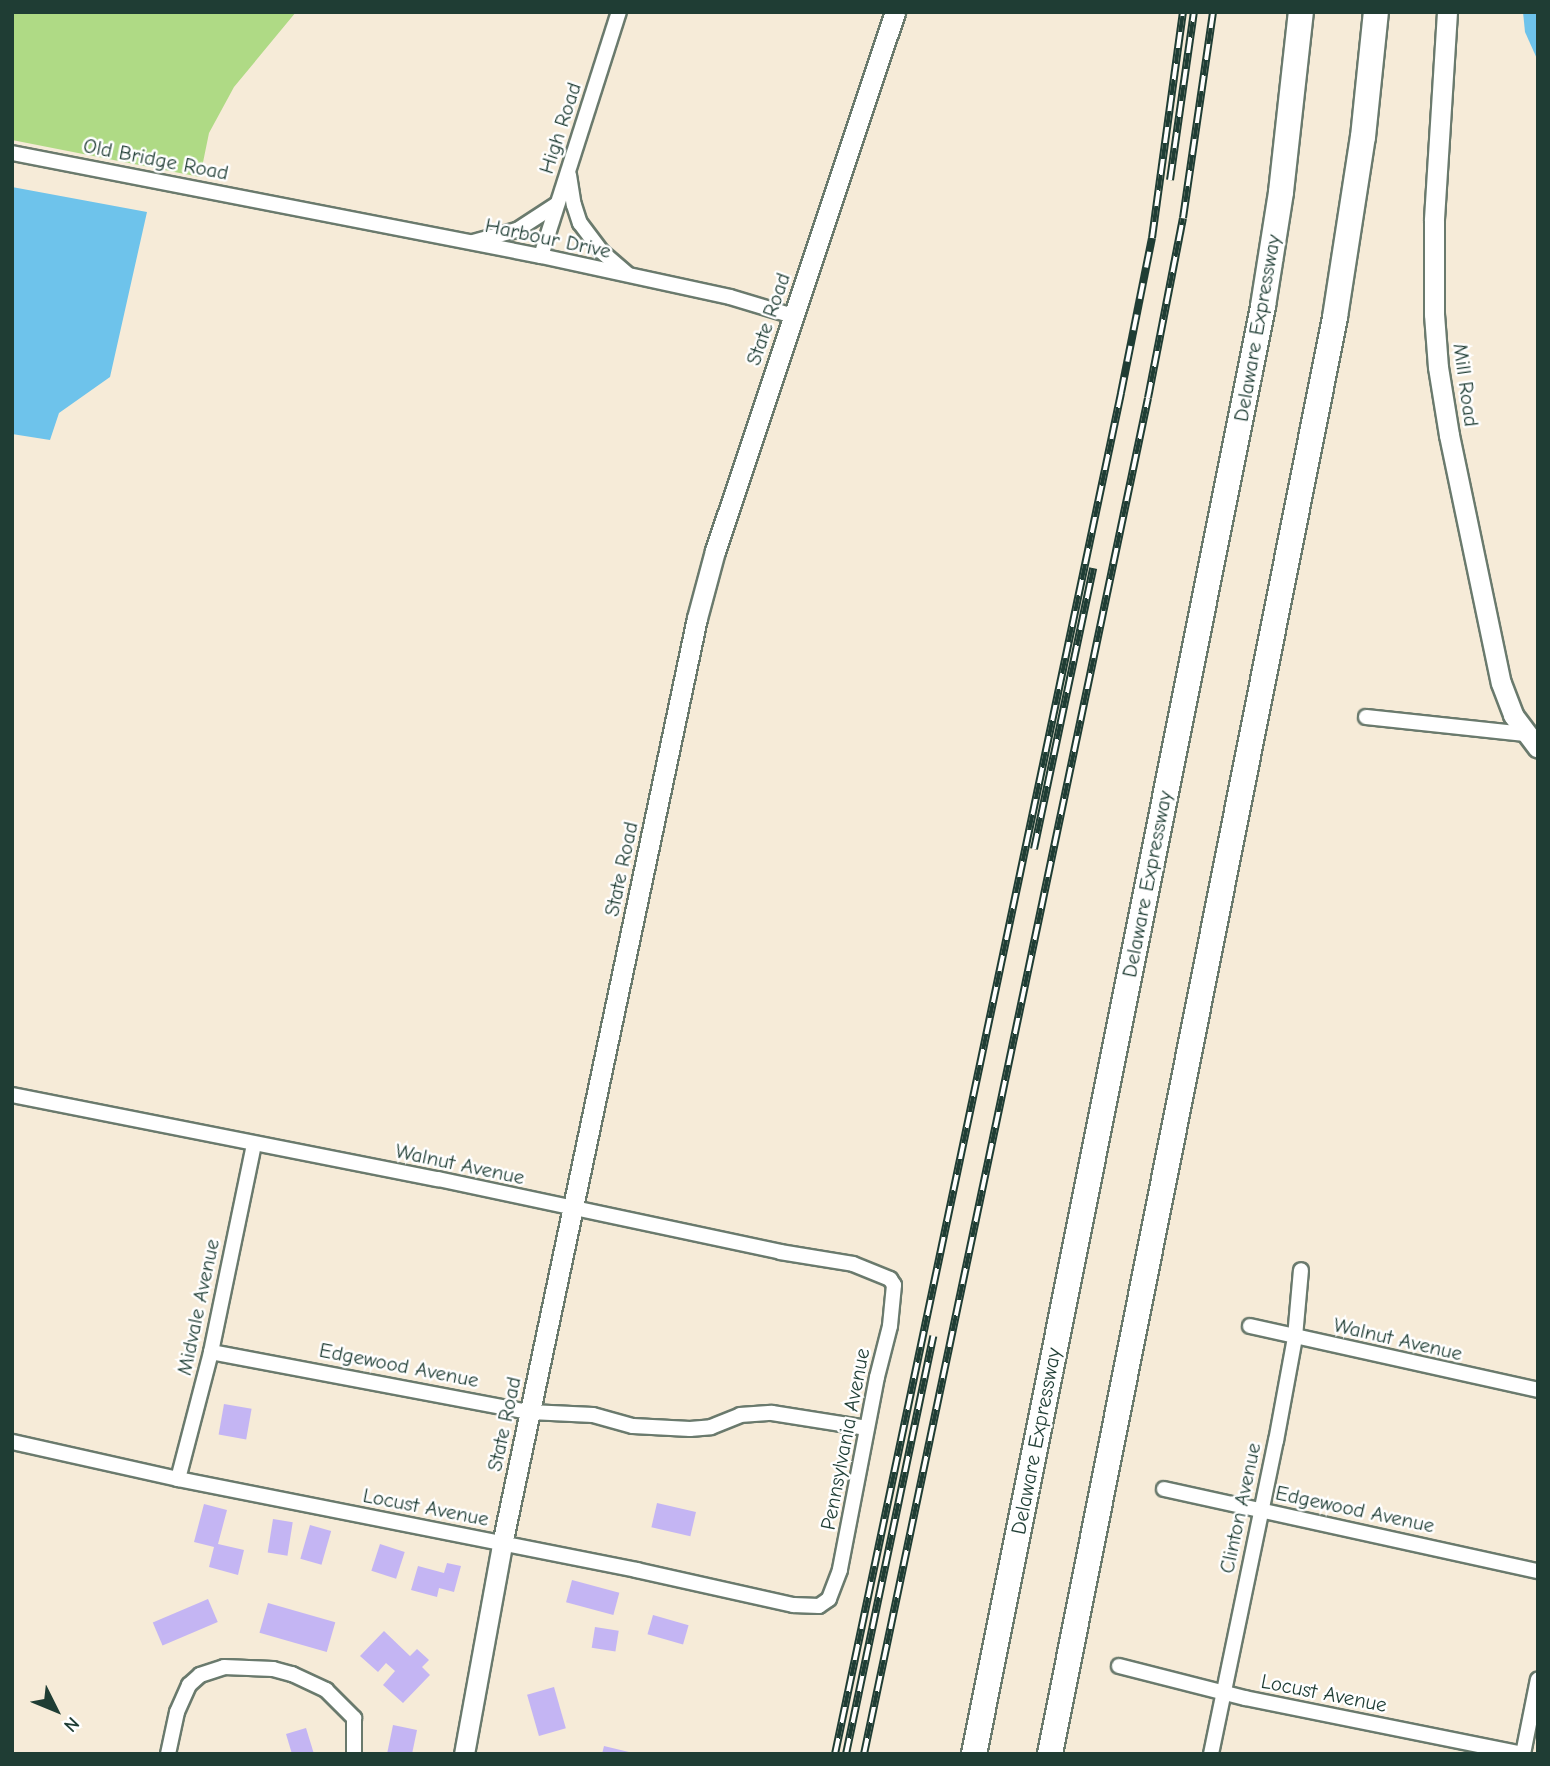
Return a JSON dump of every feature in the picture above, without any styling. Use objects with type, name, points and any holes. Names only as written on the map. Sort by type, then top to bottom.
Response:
[{"type":"highway","name":"Delaware Expressway","points":[[974,1754],[1263,306],[1281,192],[1301,12]]},
{"type":"highway","points":[[1050,1754],[1335,317],[1363,137],[1376,12]]},
{"type":"main road","name":"State Road","points":[[464,1754],[502,1544],[697,618],[715,551],[895,12]]},
{"type":"main road","name":"Mill Road","points":[[1447,12],[1434,221],[1438,366],[1449,435],[1501,683],[1513,715],[1531,741]]},
{"type":"street","name":"High Road","points":[[541,256],[619,12]]},
{"type":"street","name":"Old Bridge Road","points":[[12,153],[292,208]]},
{"type":"street","points":[[568,170],[573,205],[580,223],[602,252],[631,277]]},
{"type":"street","points":[[468,243],[517,230],[557,204]]},
{"type":"street","name":"Harbour Drive","points":[[292,208],[541,256],[730,298],[793,316]]},
{"type":"street","points":[[1366,717],[1531,741]]},
{"type":"street","name":"Walnut Avenue","points":[[12,1095],[438,1179],[573,1210],[853,1264],[890,1279],[894,1285]]},
{"type":"street","name":"Midvale Avenue","points":[[178,1479],[211,1352],[254,1144]]},
{"type":"street","name":"Clinton Avenue","points":[[1211,1754],[1295,1336],[1301,1270]]},
{"type":"street","name":"Pennsylvania Avenue","points":[[829,1599],[840,1570],[890,1326],[894,1285]]},
{"type":"street","name":"Walnut Avenue","points":[[1250,1326],[1538,1391]]},
{"type":"street","name":"Edgewood Avenue","points":[[211,1352],[530,1412],[593,1415],[658,1429],[711,1427],[740,1415],[772,1413],[867,1428]]},
{"type":"street","name":"Locust Avenue","points":[[12,1442],[178,1479],[793,1605],[820,1606],[829,1599]]},
{"type":"street","name":"Edgewood Avenue","points":[[1164,1489],[1538,1571]]},
{"type":"street","name":"Locust Avenue","points":[[1119,1666],[1222,1693],[1522,1754]]},
{"type":"street","points":[[168,1754],[177,1712],[189,1685],[200,1675],[224,1667],[282,1672],[326,1690],[346,1706],[354,1718],[354,1754]]},
{"type":"street","points":[[1522,1754],[1538,1679]]},
{"type":"green space","points":[[12,12],[296,12],[234,87],[209,133],[200,177],[12,140]]},
{"type":"water","points":[[1523,12],[1538,12],[1538,61],[1525,32]]},
{"type":"water","points":[[12,187],[147,212],[110,377],[59,413],[50,440],[12,434]]},
{"type":"building","points":[[224,1404],[252,1409],[246,1439],[219,1435]]},
{"type":"building","points":[[657,1503],[696,1512],[690,1536],[651,1527]]},
{"type":"building","points":[[204,1504],[227,1510],[218,1544],[244,1550],[238,1575],[209,1567],[214,1547],[194,1542]]},
{"type":"building","points":[[273,1519],[293,1522],[287,1556],[268,1553]]},
{"type":"building","points":[[310,1525],[331,1531],[322,1565],[300,1559]]},
{"type":"building","points":[[380,1544],[405,1552],[396,1579],[371,1571]]},
{"type":"building","points":[[447,1563],[461,1566],[454,1592],[439,1588],[437,1597],[411,1590],[418,1566],[444,1573]]},
{"type":"building","points":[[572,1580],[619,1593],[613,1615],[566,1602]]},
{"type":"building","points":[[208,1599],[218,1622],[163,1645],[153,1622]]},
{"type":"building","points":[[268,1603],[335,1622],[327,1652],[259,1633]]},
{"type":"building","points":[[653,1615],[689,1625],[683,1644],[647,1634]]},
{"type":"building","points":[[595,1627],[619,1631],[615,1651],[592,1648]]},
{"type":"building","points":[[384,1631],[410,1656],[417,1649],[429,1660],[422,1667],[430,1675],[403,1703],[383,1685],[395,1671],[386,1663],[378,1672],[360,1656]]},
{"type":"building","points":[[554,1687],[566,1728],[539,1736],[527,1695]]},
{"type":"building","points":[[393,1725],[417,1730],[412,1754],[387,1754]]},
{"type":"building","points":[[306,1728],[314,1754],[292,1754],[286,1734]]},
{"type":"building","points":[[604,1746],[633,1753],[633,1754],[602,1754]]},
{"type":"railway","points":[[835,1754],[1152,238],[1183,12]]},
{"type":"railway","points":[[1170,180],[1194,12]]},
{"type":"railway","points":[[864,1754],[1148,398],[1183,218],[1213,12]]},
{"type":"railway","points":[[1034,849],[1093,568]]},
{"type":"railway","points":[[846,1754],[933,1336]]}]
